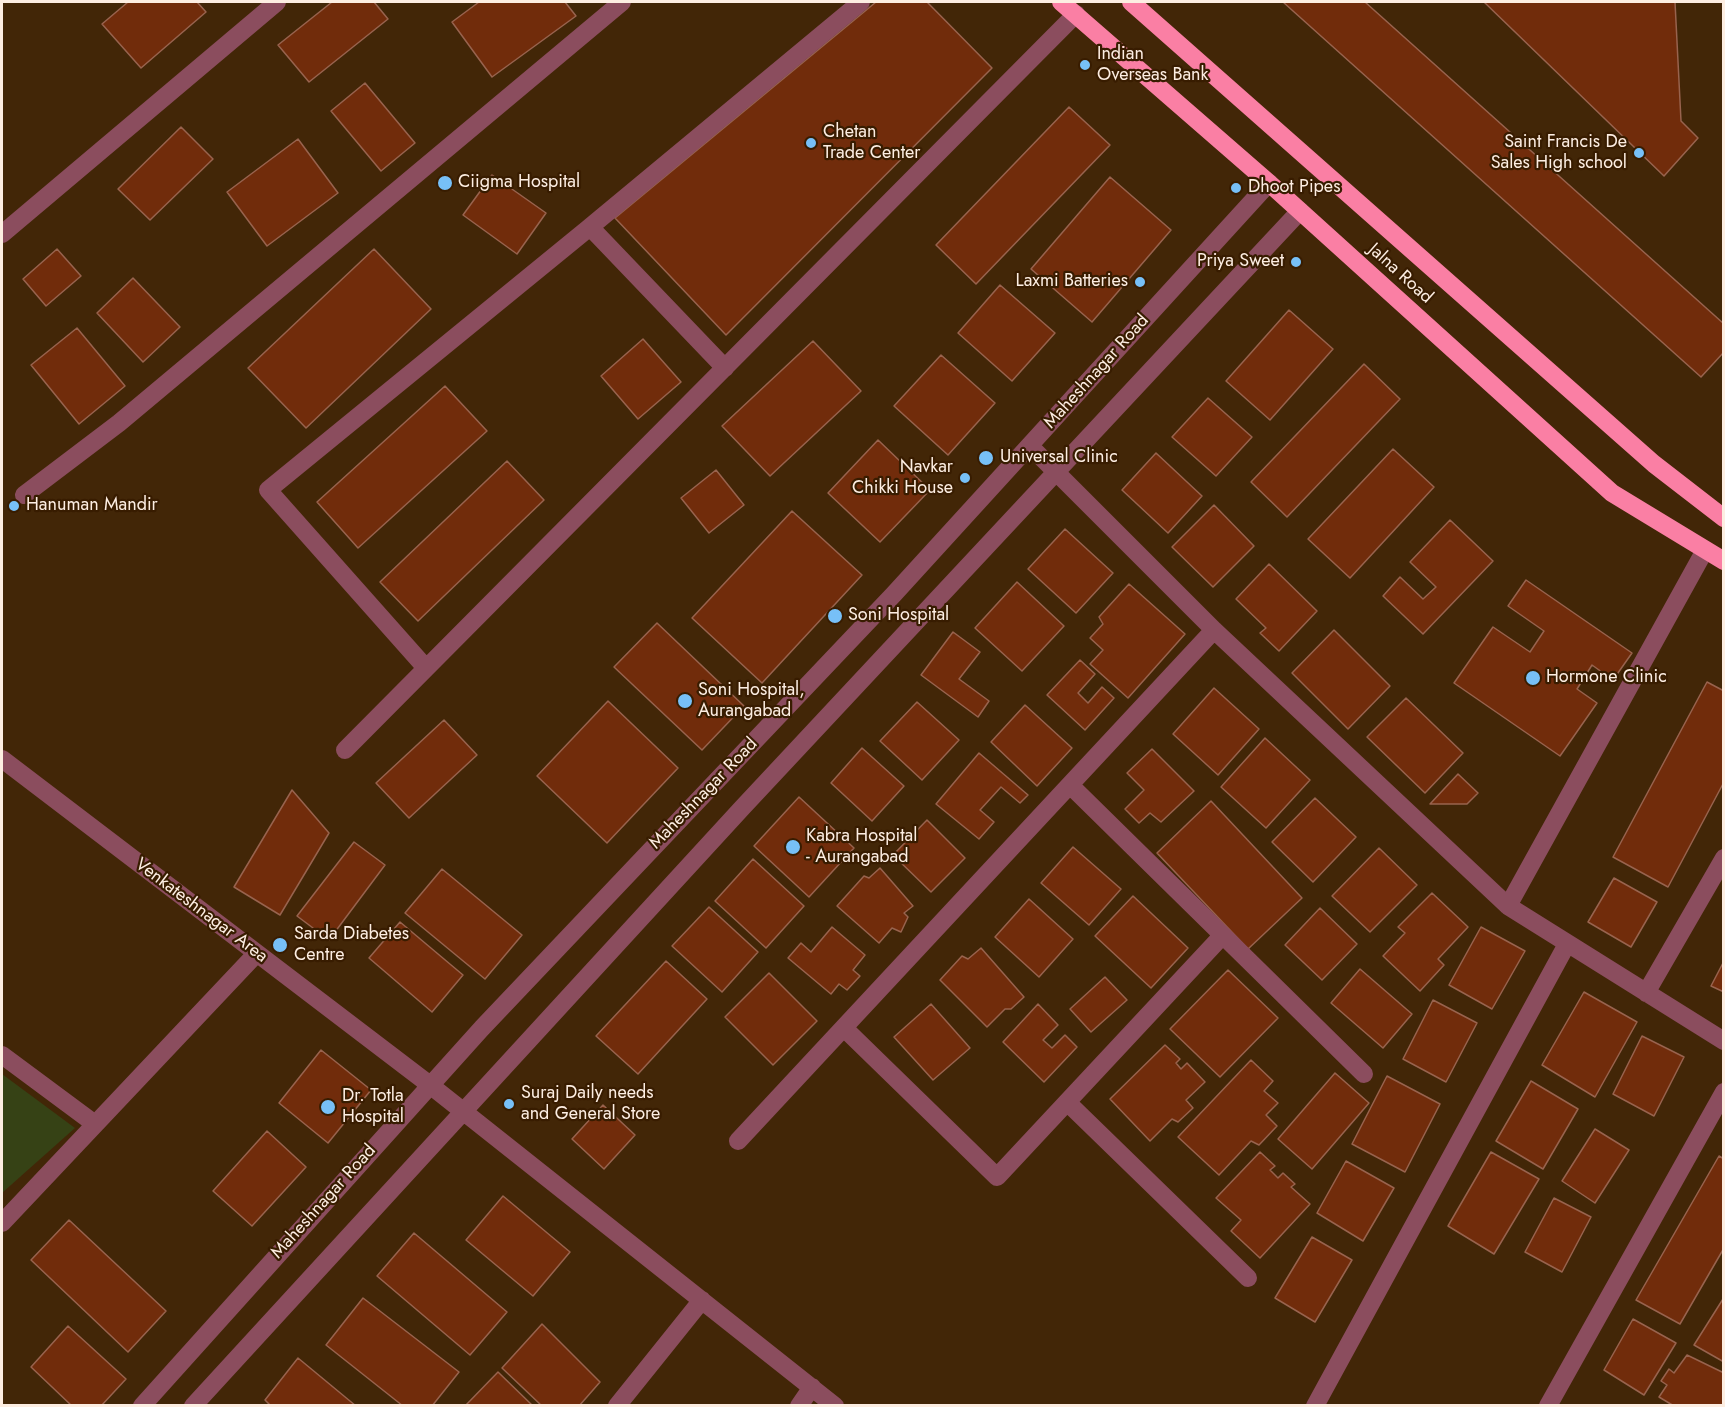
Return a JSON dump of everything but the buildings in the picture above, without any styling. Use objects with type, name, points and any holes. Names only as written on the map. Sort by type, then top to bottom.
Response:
[{"type":"highway","name":"Jalna Road","points":[[1060,2],[1269,183],[1612,493],[1724,561]]},
{"type":"highway","name":"Jalna Road","points":[[1131,2],[1654,464],[1724,518]]},
{"type":"street","points":[[2,234],[277,2]]},
{"type":"street","points":[[24,495],[119,423],[622,2]]},
{"type":"street","points":[[426,668],[268,490],[861,2]]},
{"type":"street","points":[[345,750],[1076,14]]},
{"type":"street","name":"Maheshnagar Road","points":[[142,1406],[482,1028],[894,594],[1269,183]]},
{"type":"street","name":"Maheshnagar Road","points":[[194,1406],[742,808],[1300,211]]},
{"type":"street","points":[[590,227],[725,368]]},
{"type":"street","points":[[1030,446],[1214,630],[1508,906],[1724,1041]]},
{"type":"street","points":[[1508,906],[1705,550]]},
{"type":"street","points":[[738,1141],[1214,630]]},
{"type":"street","name":"Venkateshnagar Area","points":[[2,759],[430,1085],[835,1406]]},
{"type":"street","points":[[1070,785],[1364,1074]]},
{"type":"street","points":[[1646,993],[1724,858]]},
{"type":"street","points":[[844,1028],[997,1177],[1222,936]]},
{"type":"street","points":[[1315,1406],[1567,944]]},
{"type":"street","points":[[2,1223],[257,953]]},
{"type":"street","points":[[2,1055],[95,1124]]},
{"type":"street","points":[[1548,1406],[1724,1092]]},
{"type":"street","points":[[1067,1102],[1248,1278]]},
{"type":"street","points":[[617,1406],[702,1300]]},
{"type":"street","points":[[799,1406],[812,1387]]},
{"type":"green space","points":[[2,1074],[75,1128],[2,1193]]},
{"type":"place","name":"Indian Overseas Bank","points":[[1085,65]]},
{"type":"place","name":"Chetan Trade Center","points":[[811,143]]},
{"type":"place","name":"Saint Francis De Sales High school","points":[[1639,153]]},
{"type":"place","name":"Ciigma Hospital","points":[[445,183]]},
{"type":"place","name":"Dhoot Pipes","points":[[1236,188]]},
{"type":"place","name":"Priya Sweet","points":[[1296,262]]},
{"type":"place","name":"Laxmi Batteries","points":[[1140,282]]},
{"type":"place","name":"Universal Clinic","points":[[986,458]]},
{"type":"place","name":"Navkar Chikki House","points":[[965,478]]},
{"type":"place","name":"Hanuman Mandir","points":[[14,506]]},
{"type":"place","name":"Soni Hospital","points":[[835,616]]},
{"type":"place","name":"Hormone Clinic","points":[[1533,678]]},
{"type":"place","name":"Soni Hospital, Aurangabad","points":[[685,701]]},
{"type":"place","name":"Kabra Hospital - Aurangabad","points":[[793,847]]},
{"type":"place","name":"Sarda Diabetes Centre","points":[[280,945]]},
{"type":"place","name":"Suraj Daily needs and General Store","points":[[509,1104]]},
{"type":"place","name":"Dr. Totla Hospital","points":[[328,1107]]}]
